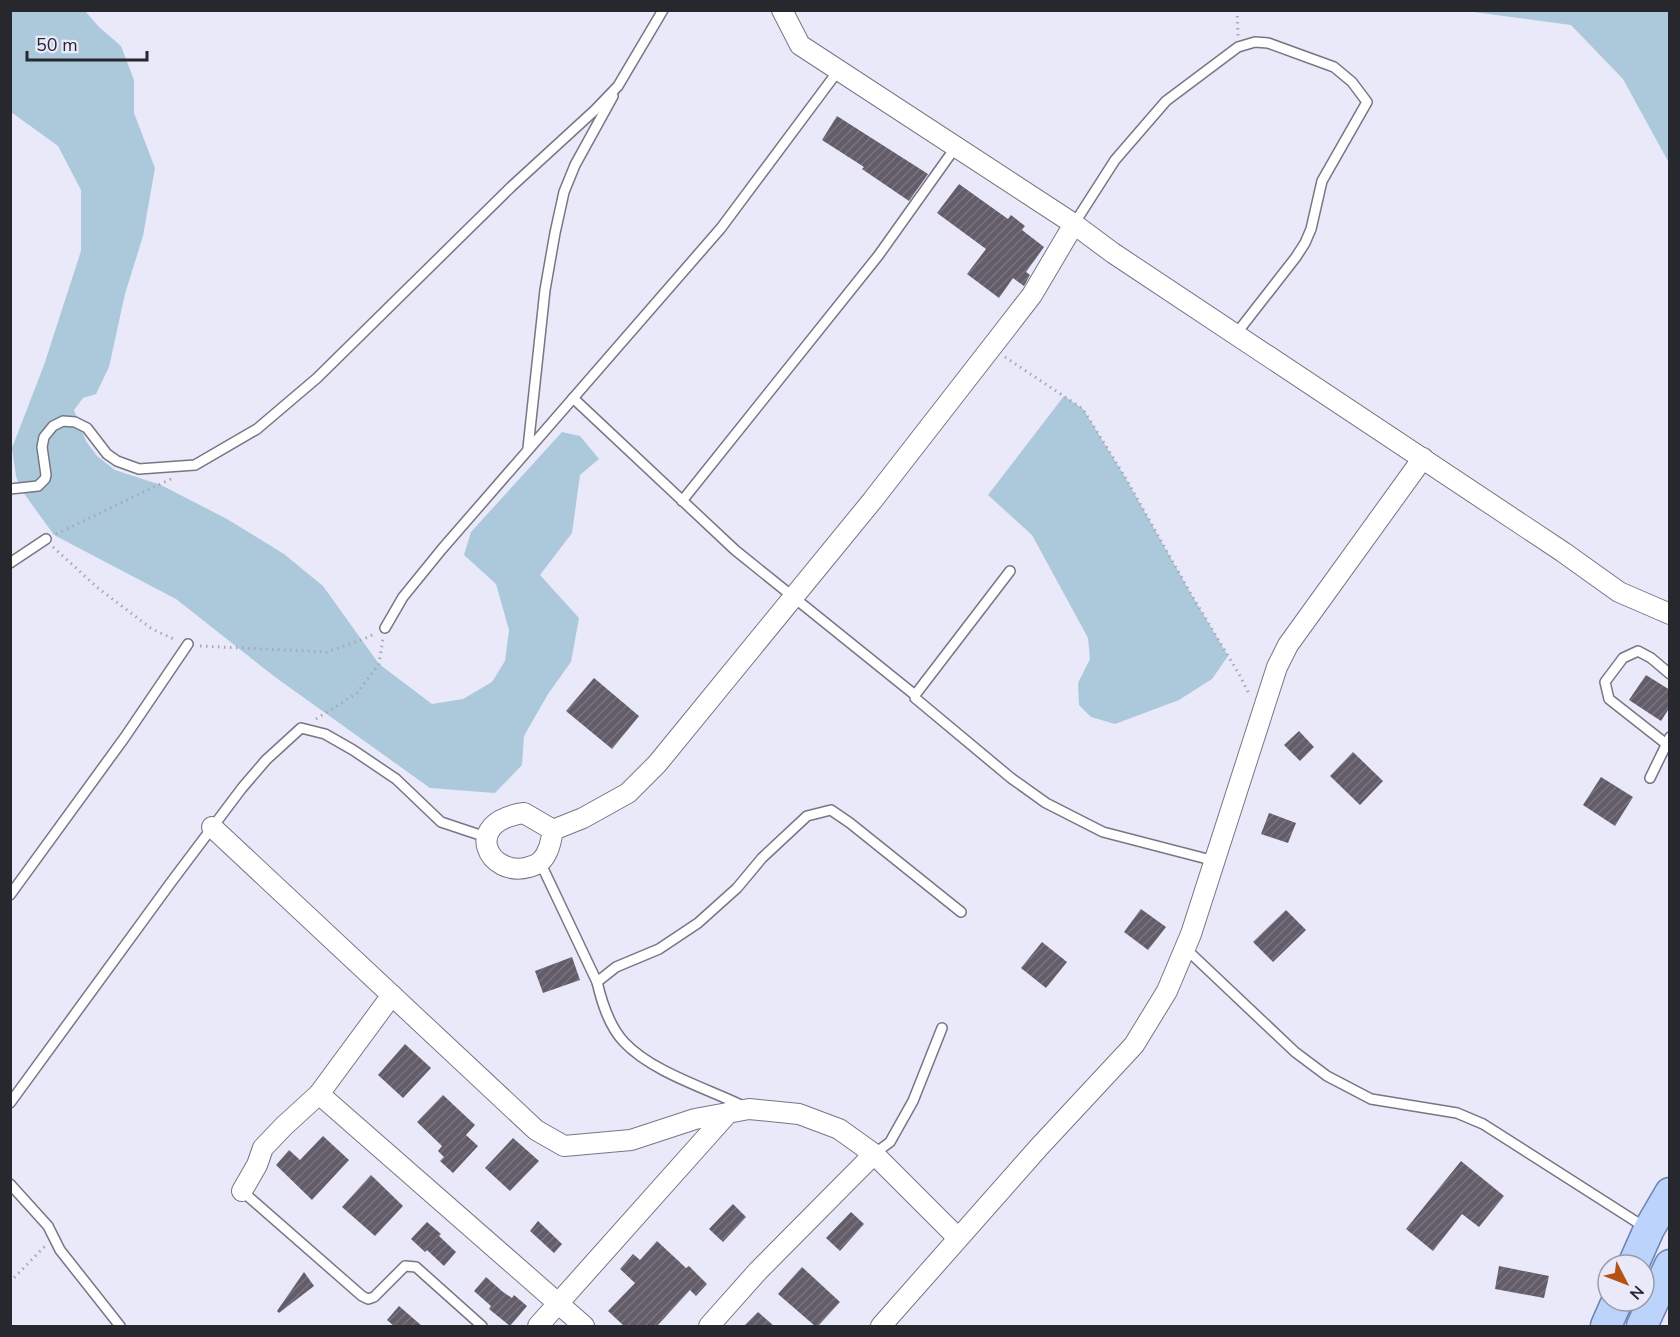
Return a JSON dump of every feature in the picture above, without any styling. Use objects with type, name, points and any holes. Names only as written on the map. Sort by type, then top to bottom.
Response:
[{"type":"main road","points":[[1638,1253],[1670,1193]]},
{"type":"main road","points":[[1642,1326],[1670,1265]]},
{"type":"street","points":[[782,10],[800,45],[838,71],[1074,224],[1113,253],[1423,458],[1619,592],[1670,614]]},
{"type":"street","points":[[553,830],[583,818],[628,793],[657,764],[795,597],[1032,295],[1074,224]]},
{"type":"street","points":[[880,1326],[1134,1045],[1167,992],[1185,948],[1277,667],[1288,645],[1423,458]]},
{"type":"street","points":[[524,813],[553,830],[548,851],[540,862],[522,869],[507,867],[496,860],[486,849],[486,837],[495,824],[509,815],[524,813]]},
{"type":"street","points":[[212,827],[536,1130],[564,1146],[631,1140],[695,1119],[749,1109],[799,1114],[839,1129],[874,1154],[958,1238]]},
{"type":"street","points":[[242,1191],[264,1148],[284,1125],[319,1094],[392,995]]},
{"type":"street","points":[[319,1094],[584,1326]]},
{"type":"street","points":[[538,1326],[728,1113]]},
{"type":"street","points":[[709,1326],[758,1271],[874,1154]]},
{"type":"lane","points":[[528,449],[545,290],[564,192],[575,165],[663,10]]},
{"type":"lane","points":[[1074,224],[1115,160],[1166,101],[1238,47],[1255,42],[1268,43],[1334,68],[1352,82],[1367,102],[1325,175],[1311,229],[1305,243],[1236,334]]},
{"type":"lane","points":[[385,628],[403,597],[528,449],[721,228],[838,71]]},
{"type":"lane","points":[[10,489],[42,484],[46,475],[42,447],[44,437],[53,426],[63,421],[75,422],[87,428],[107,454],[117,461],[130,466],[152,469],[195,465],[257,429],[317,378],[511,187],[618,86]]},
{"type":"lane","points":[[682,501],[878,256],[955,148]]},
{"type":"lane","points":[[573,398],[735,550],[915,695],[915,698],[1011,778],[1046,803],[1103,832],[1215,861]]},
{"type":"lane","points":[[10,563],[46,539]]},
{"type":"lane","points":[[915,695],[1010,571]]},
{"type":"lane","points":[[10,895],[125,737],[188,644]]},
{"type":"lane","points":[[1650,778],[1667,740],[1609,699],[1605,681],[1623,658],[1638,651],[1651,658],[1670,674]]},
{"type":"lane","points":[[10,1103],[212,827],[266,760],[301,728],[326,734],[353,750],[396,779],[441,822],[486,837]]},
{"type":"lane","points":[[597,982],[616,967],[659,949],[698,923],[737,888],[762,858],[807,816],[831,810],[961,912]]},
{"type":"lane","points":[[540,862],[597,982],[602,1003],[612,1026],[624,1042],[672,1076],[705,1088],[749,1109]]},
{"type":"lane","points":[[1185,948],[1295,1052],[1327,1076],[1371,1099],[1457,1113],[1482,1124],[1649,1230]]},
{"type":"lane","points":[[874,1154],[890,1142],[913,1101],[942,1028]]},
{"type":"lane","points":[[10,1184],[48,1226],[53,1239],[120,1326]]},
{"type":"lane","points":[[242,1191],[362,1296],[368,1299],[375,1297],[405,1266],[416,1268],[482,1326]]},
{"type":"path","points":[[1237,10],[1238,47]]},
{"type":"path","points":[[991,348],[1083,409],[1239,674],[1260,717]]},
{"type":"path","points":[[195,465],[161,485],[46,539],[98,588],[145,624],[163,636],[188,644],[259,650],[327,652],[364,639],[385,628]]},
{"type":"path","points":[[301,728],[357,693],[379,664],[385,628]]},
{"type":"path","points":[[10,1282],[53,1239]]},
{"type":"water","points":[[11,11],[85,11],[121,46],[134,80],[134,113],[155,168],[143,236],[125,294],[109,367],[96,394],[83,398],[74,410],[86,441],[97,456],[115,470],[161,485],[227,519],[284,554],[323,586],[379,664],[432,704],[463,699],[492,682],[505,661],[509,630],[496,584],[464,555],[471,532],[562,432],[580,436],[599,459],[580,475],[572,533],[540,575],[579,618],[571,662],[548,694],[524,736],[522,765],[495,793],[430,788],[275,677],[176,599],[54,535],[20,488],[12,448],[44,365],[81,251],[81,190],[58,146],[11,112]]},
{"type":"water","points":[[1466,11],[1669,11],[1669,163],[1623,79],[1571,25]]},
{"type":"water","points":[[1064,396],[1083,409],[1228,656],[1212,679],[1179,700],[1115,724],[1091,717],[1079,705],[1078,683],[1090,659],[1088,638],[1032,535],[988,495]]},
{"type":"building","points":[[837,116],[928,174],[909,201],[862,169],[864,167],[822,140]]},
{"type":"building","points":[[959,184],[1008,219],[1011,215],[1025,226],[1022,230],[1044,247],[1026,272],[1030,275],[1024,286],[1013,278],[999,298],[967,274],[986,249],[937,213]]},
{"type":"building","points":[[1646,675],[1670,690],[1670,707],[1661,721],[1629,700]]},
{"type":"building","points":[[594,678],[639,716],[612,749],[566,711]]},
{"type":"building","points":[[1299,731],[1314,747],[1300,761],[1284,745]]},
{"type":"building","points":[[1353,752],[1383,781],[1360,805],[1330,776]]},
{"type":"building","points":[[1601,777],[1633,797],[1615,826],[1583,805]]},
{"type":"building","points":[[1269,813],[1296,823],[1288,843],[1261,834]]},
{"type":"building","points":[[1141,909],[1166,927],[1148,950],[1124,932]]},
{"type":"building","points":[[1286,910],[1306,930],[1273,962],[1253,942]]},
{"type":"building","points":[[1042,942],[1067,962],[1046,988],[1021,968]]},
{"type":"building","points":[[572,957],[580,980],[543,993],[535,971]]},
{"type":"building","points":[[405,1044],[431,1068],[403,1098],[378,1075]]},
{"type":"building","points":[[443,1095],[475,1125],[466,1135],[478,1146],[453,1173],[440,1161],[444,1157],[438,1151],[442,1146],[417,1122]]},
{"type":"building","points":[[323,1136],[349,1160],[312,1200],[276,1165],[289,1150],[300,1160]]},
{"type":"building","points":[[513,1138],[539,1161],[510,1191],[485,1168]]},
{"type":"building","points":[[1461,1161],[1504,1196],[1479,1227],[1462,1214],[1433,1251],[1406,1229]]},
{"type":"building","points":[[371,1175],[403,1206],[375,1236],[342,1207]]},
{"type":"building","points":[[733,1204],[746,1217],[723,1242],[709,1229]]},
{"type":"building","points":[[851,1212],[864,1224],[840,1251],[826,1238]]},
{"type":"building","points":[[538,1221],[562,1244],[554,1253],[530,1231]]},
{"type":"building","points":[[427,1222],[456,1252],[444,1266],[411,1239]]},
{"type":"building","points":[[657,1241],[686,1268],[689,1266],[707,1284],[696,1296],[690,1290],[657,1326],[624,1326],[608,1311],[635,1283],[620,1269],[633,1254],[640,1260]]},
{"type":"building","points":[[1499,1266],[1549,1276],[1544,1298],[1495,1289]]},
{"type":"building","points":[[802,1267],[840,1302],[818,1326],[815,1326],[778,1294]]},
{"type":"building","points":[[304,1272],[314,1286],[279,1313],[277,1311]]},
{"type":"building","points":[[486,1277],[503,1292],[512,1298],[514,1295],[527,1306],[510,1326],[489,1309],[491,1306],[474,1291]]},
{"type":"building","points":[[399,1306],[422,1326],[394,1326],[387,1320]]},
{"type":"building","points":[[758,1312],[774,1326],[744,1326]]}]
